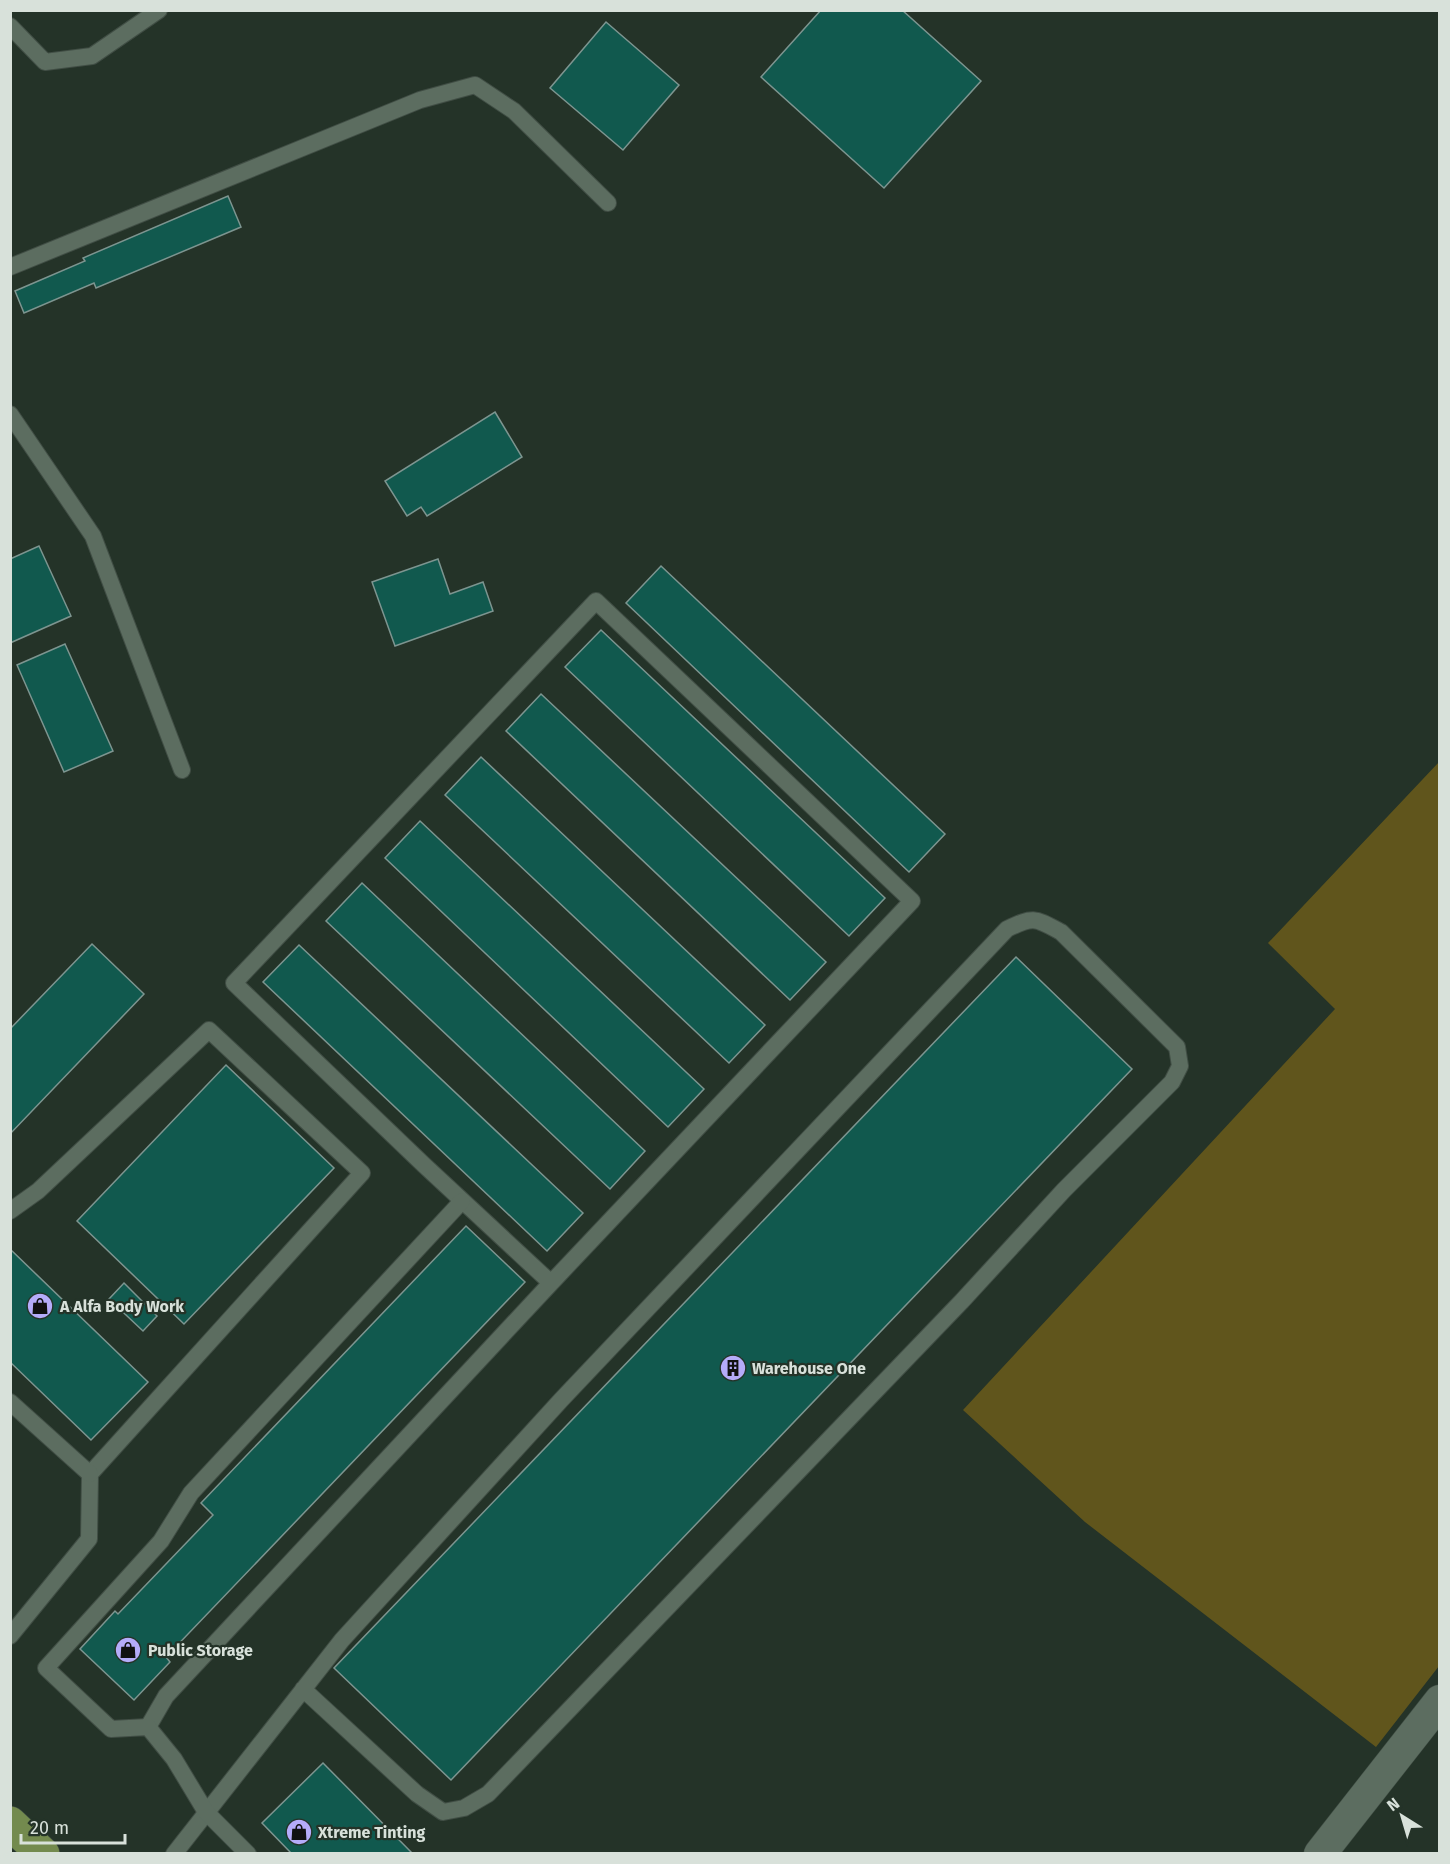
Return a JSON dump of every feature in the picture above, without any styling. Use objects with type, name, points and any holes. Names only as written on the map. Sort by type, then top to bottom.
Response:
[{"type":"highway","points":[[10,1823],[43,1854]]},
{"type":"street","points":[[1320,1854],[1440,1701]]},
{"type":"lane","points":[[10,26],[45,62],[92,56],[159,10]]},
{"type":"lane","points":[[10,267],[420,100],[475,86],[514,111],[608,203]]},
{"type":"lane","points":[[10,414],[93,536],[182,770]]},
{"type":"lane","points":[[148,1727],[166,1696],[551,1282],[912,901],[596,601],[234,983],[462,1201],[551,1282]]},
{"type":"lane","points":[[174,1854],[206,1812],[303,1689],[342,1640],[561,1400],[1007,929],[1026,920],[1037,920],[1061,932],[1177,1047],[1180,1066],[1172,1082],[1064,1190],[962,1301],[488,1794],[464,1808],[443,1812],[417,1794],[303,1689]]},
{"type":"lane","points":[[10,1211],[38,1191],[209,1030],[362,1173],[90,1474],[89,1539],[10,1636]]},
{"type":"lane","points":[[148,1727],[111,1729],[46,1668],[161,1540],[191,1493],[462,1201]]},
{"type":"lane","points":[[10,1402],[90,1474]]},
{"type":"lane","points":[[148,1727],[174,1759],[206,1812],[248,1854]]},
{"type":"shaded area","points":[[1439,762],[1439,1666],[1376,1747],[1085,1522],[963,1410],[1335,1009],[1268,943]]},
{"type":"building","points":[[821,10],[902,10],[981,81],[884,188],[761,77]]},
{"type":"building","points":[[606,22],[679,85],[623,150],[550,88]]},
{"type":"building","points":[[228,196],[241,227],[96,288],[94,283],[24,313],[15,291],[85,261],[83,258]]},
{"type":"building","points":[[495,412],[522,457],[427,516],[421,507],[407,516],[385,481]]},
{"type":"building","points":[[39,546],[71,616],[10,643],[10,559]]},
{"type":"building","points":[[438,559],[450,594],[483,582],[493,611],[395,646],[372,582]]},
{"type":"building","points":[[661,566],[945,834],[909,872],[626,603]]},
{"type":"building","points":[[601,630],[885,898],[849,936],[565,667]]},
{"type":"building","points":[[65,644],[113,751],[64,772],[17,665]]},
{"type":"building","points":[[541,694],[826,962],[790,1000],[506,731]]},
{"type":"building","points":[[481,757],[765,1025],[729,1063],[445,795]]},
{"type":"building","points":[[420,821],[704,1089],[668,1127],[385,858]]},
{"type":"building","points":[[362,883],[645,1151],[610,1189],[326,921]]},
{"type":"building","points":[[92,944],[144,994],[10,1134],[10,1029]]},
{"type":"building","points":[[299,945],[583,1213],[547,1251],[263,982]]},
{"type":"building","name":"Warehouse One","points":[[1016,957],[1132,1069],[451,1780],[334,1668]]},
{"type":"building","points":[[226,1065],[334,1168],[184,1324],[77,1221]]},
{"type":"building","points":[[466,1226],[525,1282],[166,1657],[170,1662],[134,1700],[80,1649],[115,1611],[118,1614],[213,1515],[201,1503]]},
{"type":"building","name":"A Alfa Body Work","points":[[10,1249],[148,1382],[91,1440],[10,1362]]},
{"type":"building","points":[[124,1283],[157,1316],[143,1331],[109,1299]]},
{"type":"building","points":[[323,1763],[412,1853],[292,1854],[262,1823]]},
{"type":"place","name":"A Alfa Body Work","points":[[40,1306]]},
{"type":"place","name":"Warehouse One","points":[[733,1368]]},
{"type":"place","name":"Public Storage","points":[[128,1650]]},
{"type":"place","name":"Xtreme Tinting","points":[[299,1832]]}]
